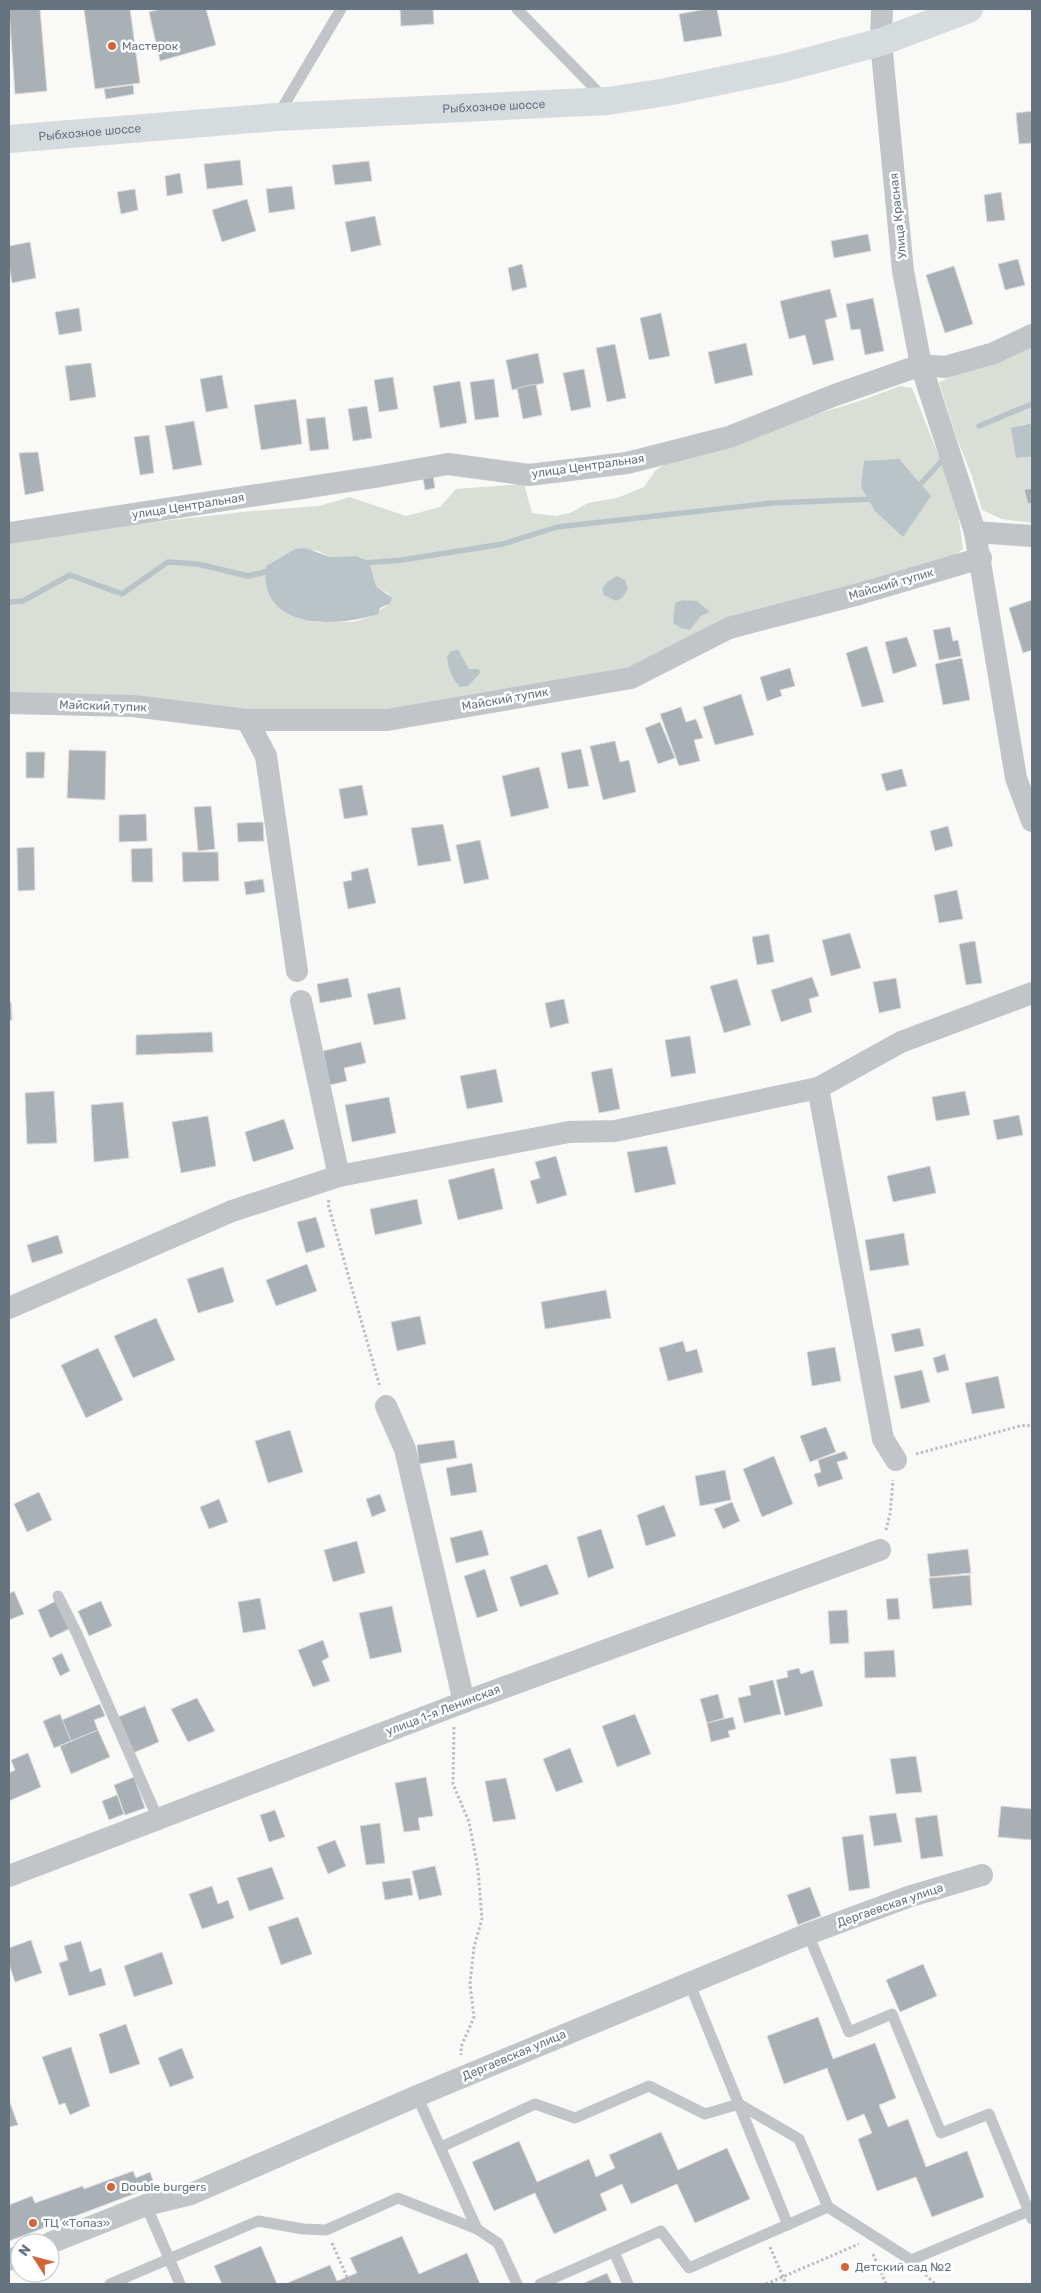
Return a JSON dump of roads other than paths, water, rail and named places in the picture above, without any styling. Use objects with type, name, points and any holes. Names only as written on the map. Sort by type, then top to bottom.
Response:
[{"type":"main road","name":"Рыбхозное шоссе","points":[[9,139],[277,117],[608,101],[666,92],[783,68],[881,42],[969,9]]},
{"type":"street","name":"Улица Красная","points":[[882,9],[881,42],[903,271],[921,365],[975,532],[981,558],[1016,778],[1032,821]]},
{"type":"street","name":"улица Центральная","points":[[9,533],[375,477],[448,464],[529,475],[626,463],[729,437],[835,395],[921,365],[945,367],[994,353],[1032,335]]},
{"type":"street","points":[[975,532],[1032,536]]},
{"type":"street","name":"Майский тупик","points":[[9,703],[133,706],[247,720],[387,720],[631,678],[729,628],[859,594],[981,558]]},
{"type":"street","points":[[247,720],[266,756],[297,971]]},
{"type":"street","points":[[9,1308],[232,1211],[339,1176],[570,1132],[615,1131],[818,1088],[901,1042],[1032,993]]},
{"type":"street","points":[[301,1001],[339,1176]]},
{"type":"street","points":[[818,1088],[883,1439],[896,1460]]},
{"type":"street","points":[[386,1406],[405,1449],[464,1702]]},
{"type":"street","name":"улица 1-я Ленинская","points":[[9,1876],[464,1702],[880,1550]]},
{"type":"street","name":"Дергаевская улица","points":[[60,2240],[146,2205],[191,2194],[417,2096],[808,1934],[908,1897],[982,1875]]},
{"type":"lane","points":[[277,117],[341,9]]},
{"type":"lane","points":[[517,9],[608,101]]},
{"type":"lane","points":[[58,1596],[77,1634],[158,1819]]},
{"type":"lane","points":[[441,2147],[535,2104],[575,2118],[649,2086],[705,2114],[738,2104],[799,2139],[828,2207],[911,2260],[1031,2215],[989,2114],[941,2133],[892,2014],[848,2032],[808,1934]]},
{"type":"lane","points":[[689,1982],[788,2225]]},
{"type":"lane","points":[[417,2096],[477,2229]]},
{"type":"lane","points":[[110,2284],[258,2221],[303,2229],[326,2230],[398,2198],[477,2229],[498,2243],[517,2284]]},
{"type":"lane","points":[[146,2205],[180,2284]]},
{"type":"lane","points":[[540,2284],[661,2232],[689,2268],[828,2207]]},
{"type":"lane","points":[[614,2252],[628,2284]]},
{"type":"waterway","points":[[979,426],[1032,404]]},
{"type":"waterway","points":[[917,488],[946,456]]},
{"type":"waterway","points":[[364,563],[402,560],[503,544],[557,527],[772,503],[874,499]]},
{"type":"waterway","points":[[9,602],[23,601],[70,575],[122,594],[168,562],[198,564],[248,576],[273,570]]},
{"type":"place","name":"Мастерок","points":[[112,46]]},
{"type":"place","name":"Double burgers","points":[[111,2187]]},
{"type":"place","name":"ТЦ «Топаз»","points":[[33,2223]]},
{"type":"place","name":"Детский сад №2","points":[[845,2267]]}]
